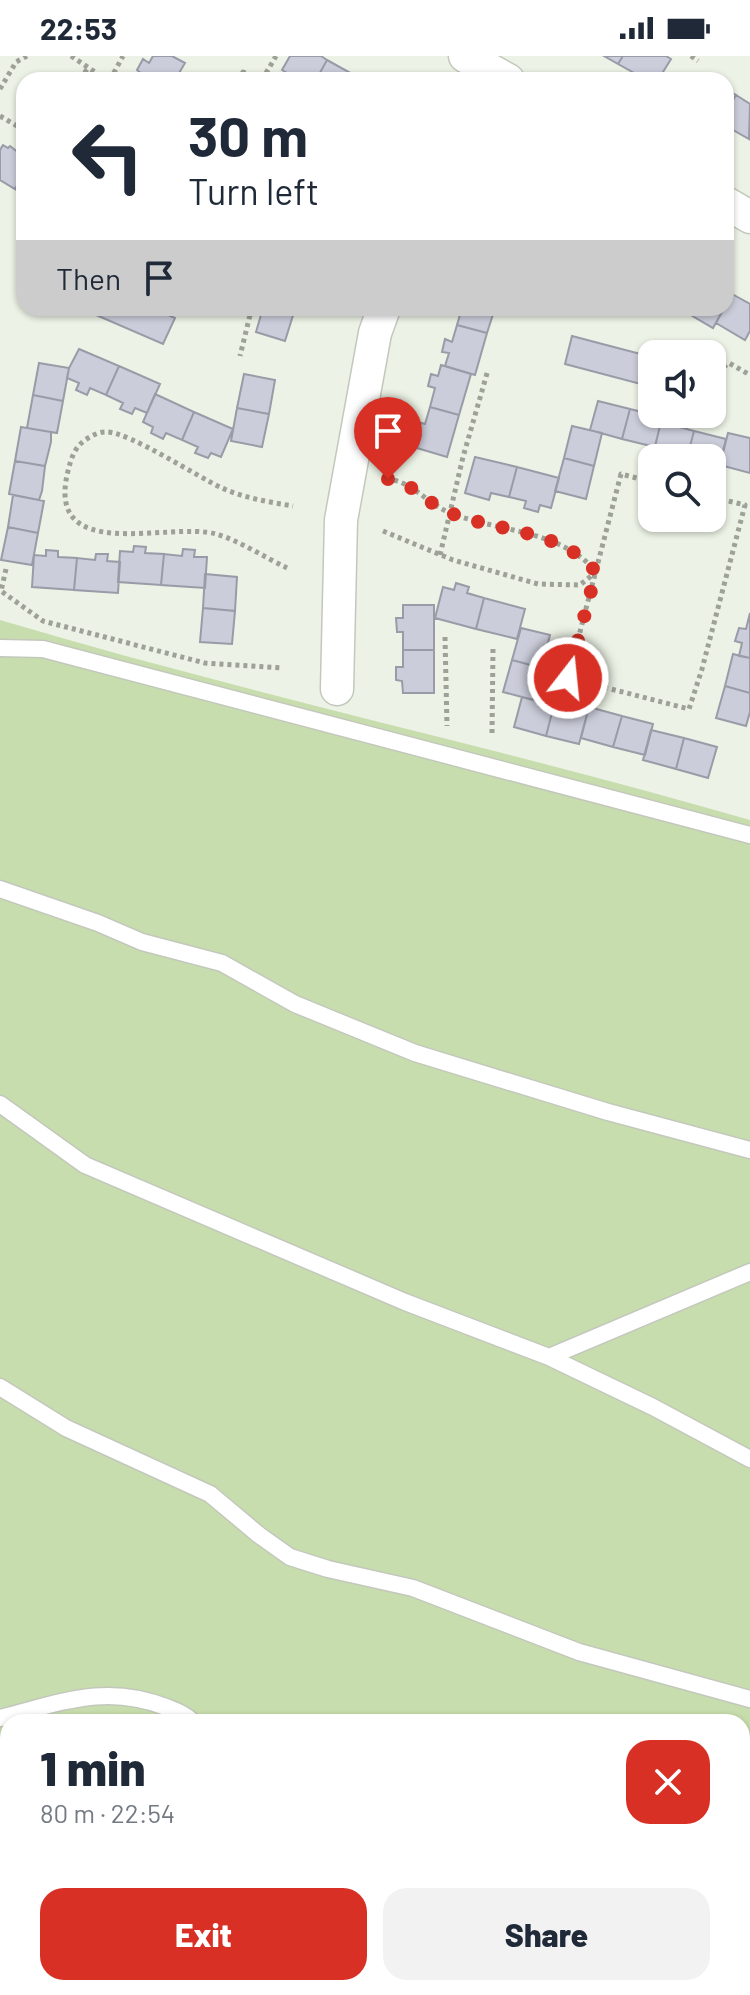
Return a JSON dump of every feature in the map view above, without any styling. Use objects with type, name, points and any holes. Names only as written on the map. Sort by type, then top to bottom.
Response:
[{"type":"street","points":[[471,63],[491,72]]},
{"type":"street","points":[[337,689],[341,520],[375,333],[381,316]]},
{"type":"lane","points":[[0,648],[43,649],[750,835]]},
{"type":"lane","points":[[0,889],[98,923],[142,942],[222,963],[295,1004],[415,1053],[608,1112],[750,1150]]},
{"type":"lane","points":[[0,1104],[85,1165],[405,1302],[549,1357],[653,1407],[750,1459]]},
{"type":"lane","points":[[549,1357],[750,1272]]},
{"type":"lane","points":[[0,1387],[66,1428],[210,1494],[290,1557],[413,1588],[579,1652],[750,1699]]},
{"type":"lane","points":[[17,1714],[101,1694],[143,1698],[183,1714]]},
{"type":"path","points":[[0,89],[16,62],[27,56]]},
{"type":"path","points":[[71,56],[96,72]]},
{"type":"path","points":[[691,56],[698,61]]},
{"type":"path","points":[[85,72],[88,67]]},
{"type":"path","points":[[240,356],[250,316]]},
{"type":"path","points":[[726,365],[729,363],[750,375]]},
{"type":"path","points":[[440,555],[488,370]]},
{"type":"path","points":[[287,568],[215,533],[112,533],[85,528],[74,520],[65,493],[72,457],[79,445],[91,436],[107,432],[127,438],[224,489],[246,497],[293,506]]},
{"type":"path","points":[[638,478],[621,474],[568,678],[689,709],[748,505],[726,500]]},
{"type":"path","points":[[388,479],[402,480],[450,514],[552,541],[586,560],[596,572]]},
{"type":"path","points":[[383,531],[440,555],[538,584],[580,585],[596,572]]},
{"type":"path","points":[[6,569],[1,591],[43,621],[205,663],[282,668]]},
{"type":"path","points":[[445,637],[447,726]]},
{"type":"path","points":[[492,733],[493,649]]},
{"type":"green space","points":[[0,620],[750,820],[750,1714],[0,1714]]},
{"type":"building","points":[[153,56],[172,56],[185,63],[180,72],[137,70],[143,59],[149,63]]},
{"type":"building","points":[[290,56],[321,56],[327,60],[320,72],[282,70]]},
{"type":"building","points":[[604,56],[623,56],[618,64]]},
{"type":"building","points":[[623,56],[666,56],[671,59],[663,72],[632,72],[618,64]]},
{"type":"building","points":[[327,60],[349,72],[320,72]]},
{"type":"building","points":[[736,95],[750,104],[749,139],[734,131]]},
{"type":"building","points":[[3,145],[16,151],[15,189],[0,180],[0,150]]},
{"type":"building","points":[[734,295],[750,304],[750,331],[745,340],[716,323],[720,316],[734,316]]},
{"type":"building","points":[[98,316],[171,316],[175,318],[163,344]]},
{"type":"building","points":[[261,316],[293,316],[285,341],[256,332]]},
{"type":"building","points":[[460,316],[492,316],[487,333],[457,325]]},
{"type":"building","points":[[693,316],[720,316],[713,328]]},
{"type":"building","points":[[457,325],[487,333],[475,375],[445,366],[449,353],[442,352],[445,339],[452,342]]},
{"type":"building","points":[[572,336],[638,353],[638,383],[565,364]]},
{"type":"building","points":[[79,349],[119,366],[106,395],[90,388],[87,395],[76,390],[79,383],[67,378]]},
{"type":"building","points":[[39,363],[69,368],[63,401],[33,395]]},
{"type":"building","points":[[441,365],[471,374],[459,415],[430,407],[435,388],[428,386],[431,374],[438,376]]},
{"type":"building","points":[[119,366],[160,384],[147,413],[135,408],[132,414],[120,409],[123,403],[106,395]]},
{"type":"building","points":[[244,374],[275,380],[269,414],[237,408]]},
{"type":"building","points":[[155,394],[194,412],[182,440],[166,433],[163,439],[151,433],[153,427],[143,422]]},
{"type":"building","points":[[33,395],[63,401],[57,433],[27,428]]},
{"type":"building","points":[[598,401],[630,409],[622,439],[590,430]]},
{"type":"building","points":[[430,407],[459,415],[447,457],[417,448],[421,435],[415,433],[418,422],[425,424]]},
{"type":"building","points":[[237,408],[269,414],[262,447],[231,441]]},
{"type":"building","points":[[630,409],[638,411],[638,428],[659,428],[656,444],[622,439]]},
{"type":"building","points":[[194,412],[233,429],[221,457],[211,453],[208,458],[195,453],[198,447],[182,440]]},
{"type":"building","points":[[572,426],[602,433],[594,466],[564,458]]},
{"type":"building","points":[[21,427],[51,432],[45,466],[15,461]]},
{"type":"building","points":[[660,428],[694,431],[691,444],[656,444]]},
{"type":"building","points":[[694,431],[726,439],[725,444],[691,444]]},
{"type":"building","points":[[728,433],[750,438],[750,473],[726,467]]},
{"type":"building","points":[[475,457],[517,467],[509,497],[491,493],[489,500],[465,493]]},
{"type":"building","points":[[564,458],[594,466],[586,499],[555,491]]},
{"type":"building","points":[[15,461],[45,466],[39,500],[9,494]]},
{"type":"building","points":[[517,467],[559,478],[551,508],[540,505],[538,512],[524,508],[526,501],[509,497]]},
{"type":"building","points":[[13,495],[44,501],[38,533],[8,527]]},
{"type":"building","points":[[8,527],[38,533],[32,565],[1,560]]},
{"type":"building","points":[[134,546],[146,547],[145,553],[164,554],[161,585],[118,582],[120,551],[133,552]]},
{"type":"building","points":[[183,549],[195,550],[194,557],[207,557],[205,588],[161,585],[164,554],[182,556]]},
{"type":"building","points":[[46,550],[58,551],[58,557],[77,558],[74,590],[32,587],[34,555],[46,556]]},
{"type":"building","points":[[96,554],[108,554],[107,561],[120,562],[118,593],[74,590],[77,558],[95,560]]},
{"type":"building","points":[[205,574],[237,577],[235,611],[203,608]]},
{"type":"building","points":[[456,583],[469,587],[467,593],[484,598],[476,629],[435,618],[443,587],[454,590]]},
{"type":"building","points":[[484,598],[525,609],[517,639],[476,629]]},
{"type":"building","points":[[403,605],[434,605],[434,650],[403,650],[403,632],[397,632],[396,618],[403,618]]},
{"type":"building","points":[[203,608],[235,611],[232,644],[200,642]]},
{"type":"building","points":[[750,613],[750,658],[739,656],[742,643],[735,641],[739,628],[746,629]]},
{"type":"building","points":[[521,628],[550,635],[542,668],[512,660]]},
{"type":"building","points":[[403,650],[434,650],[434,693],[403,693],[402,681],[396,680],[396,667],[403,667]]},
{"type":"building","points":[[733,654],[750,658],[750,693],[725,686]]},
{"type":"building","points":[[512,660],[542,668],[533,700],[503,692]]},
{"type":"building","points":[[725,686],[750,693],[746,726],[716,718]]},
{"type":"building","points":[[522,697],[554,705],[546,736],[514,727]]},
{"type":"building","points":[[554,705],[587,714],[579,744],[546,736]]},
{"type":"building","points":[[589,707],[622,716],[613,747],[581,738]]},
{"type":"building","points":[[622,716],[653,724],[645,755],[613,747]]},
{"type":"building","points":[[651,730],[684,738],[676,769],[643,760]]},
{"type":"building","points":[[684,738],[717,747],[708,778],[676,769]]},
{"type":"route","points":[[388,479],[402,480],[450,514],[552,541],[586,560],[596,572],[568,678]]}]
